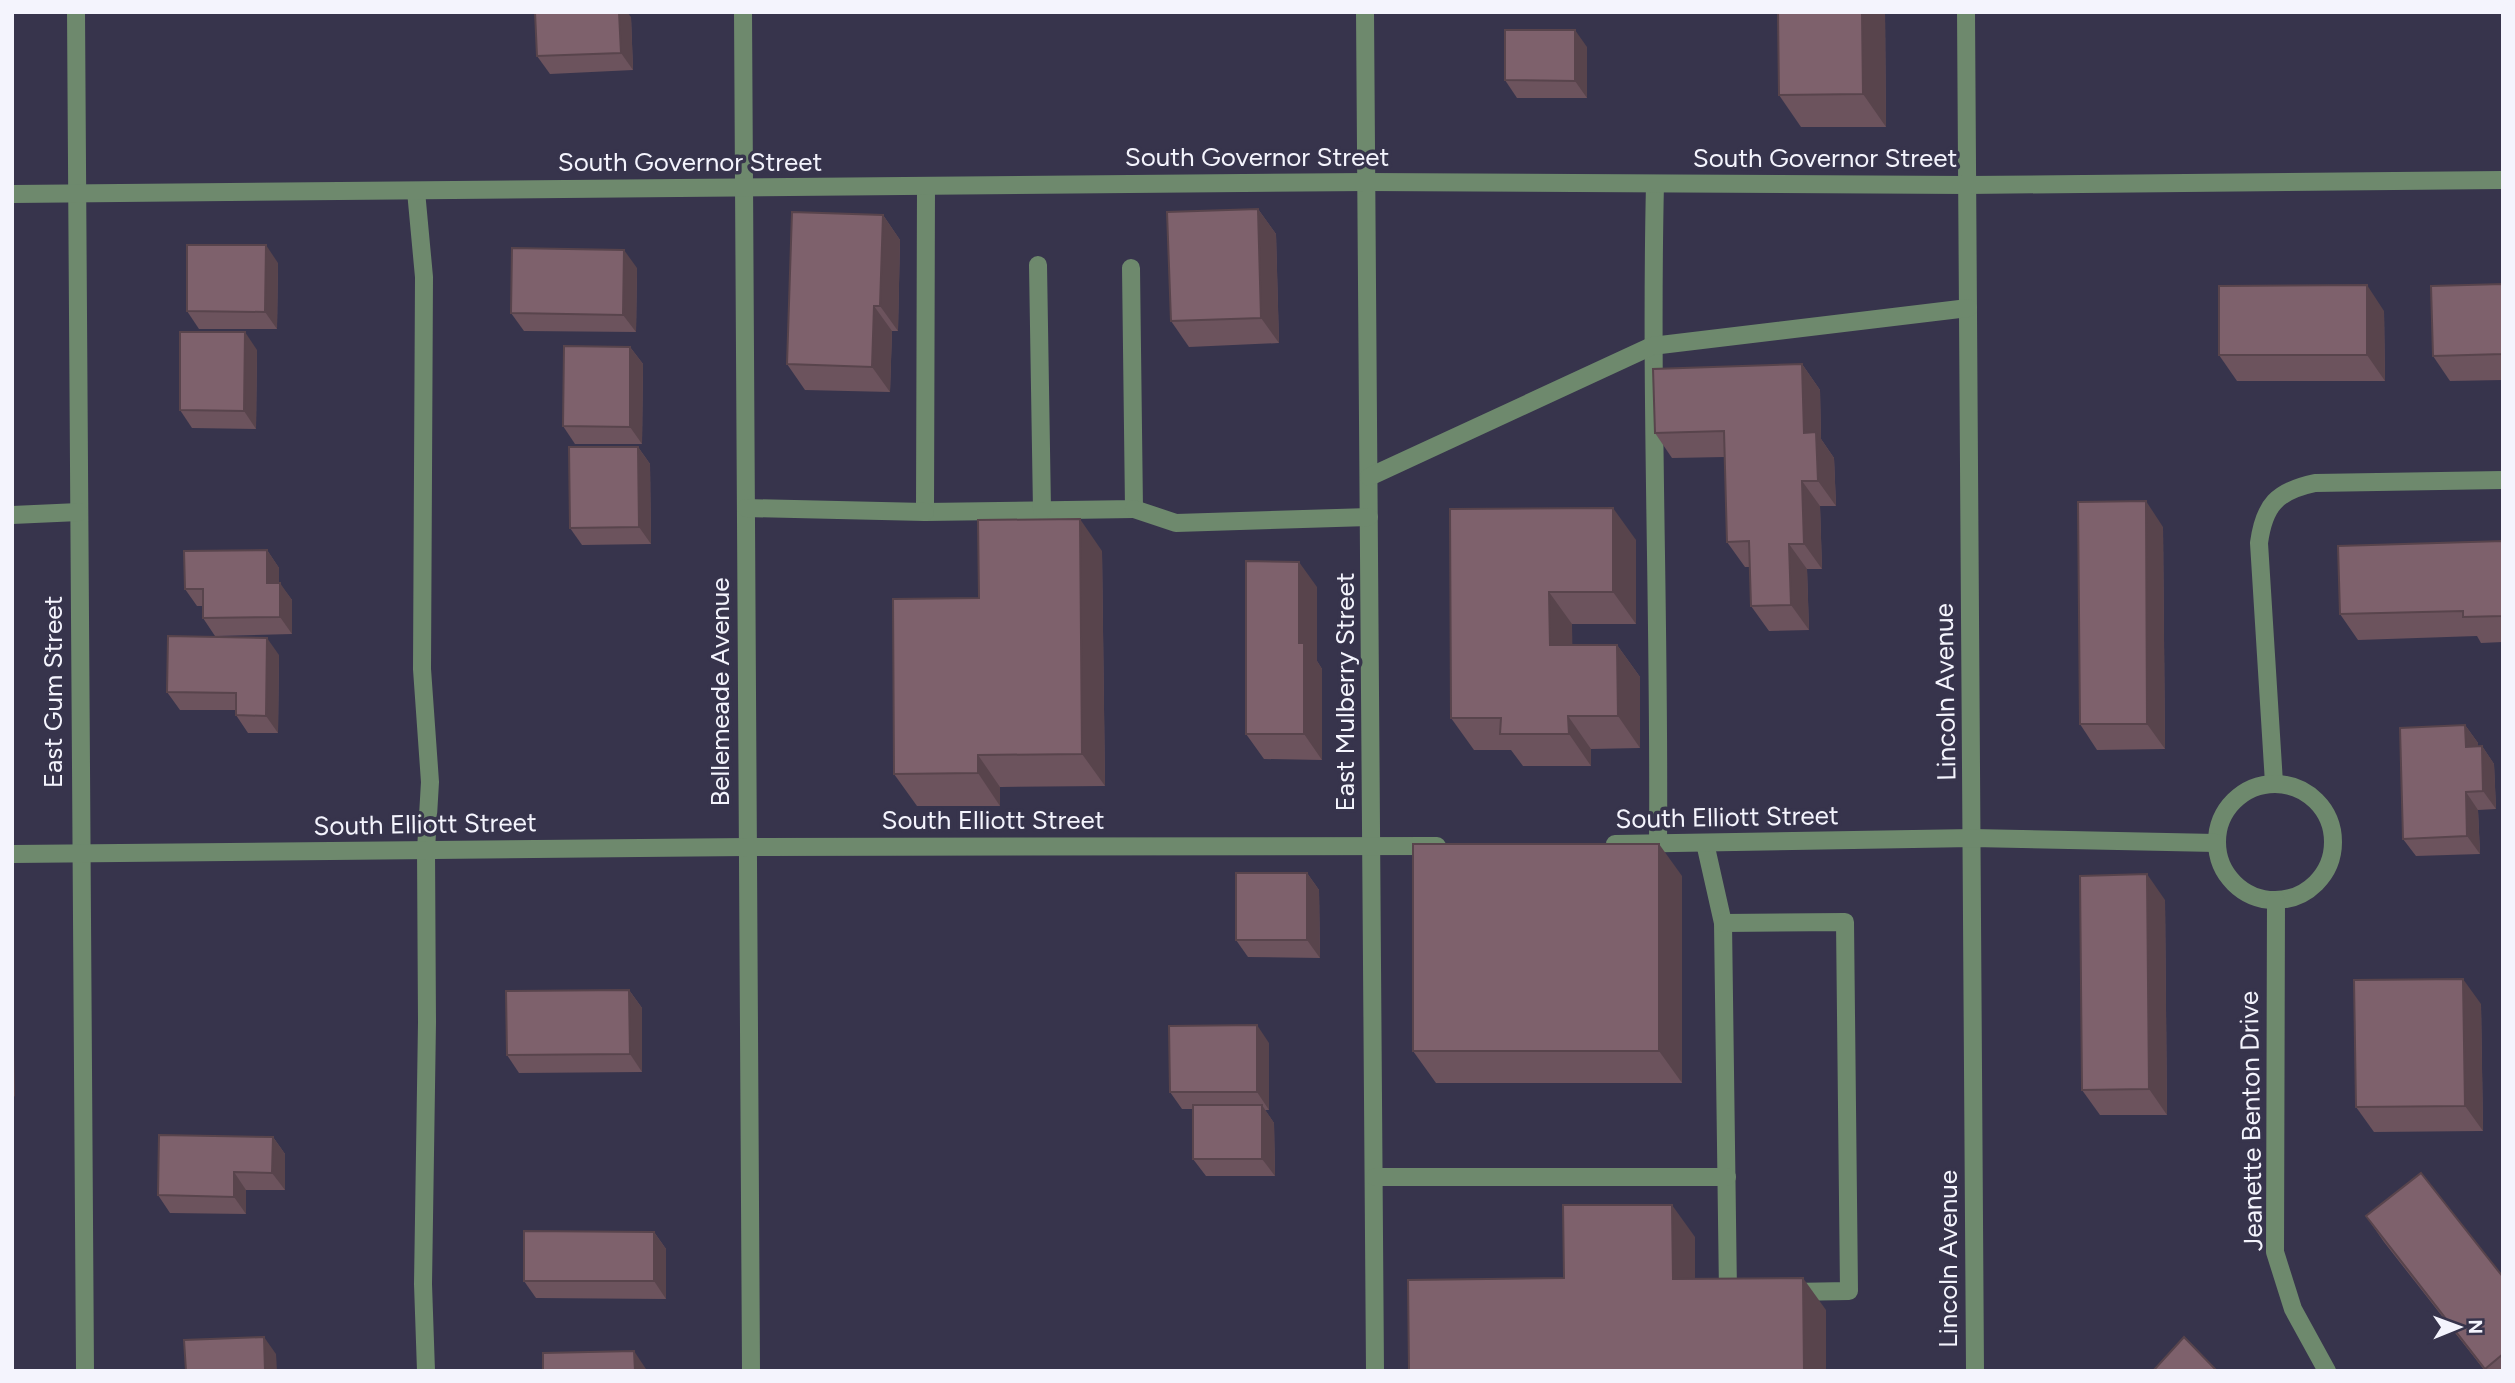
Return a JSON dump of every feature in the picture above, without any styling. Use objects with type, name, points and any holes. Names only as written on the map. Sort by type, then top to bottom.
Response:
[{"type":"street","name":"East Gum Street","points":[[76,12],[85,1371]]},
{"type":"street","name":"Bellemeade Avenue","points":[[743,12],[751,1371]]},
{"type":"street","name":"East Mulberry Street","points":[[1365,12],[1375,1371]]},
{"type":"street","name":"Lincoln Avenue","points":[[1966,12],[1975,1371]]},
{"type":"street","name":"South Governor Street","points":[[12,194],[1366,182],[1967,185],[2503,180]]},
{"type":"street","points":[[1655,184],[1651,346],[1659,739],[1658,844]]},
{"type":"street","points":[[925,512],[926,187]]},
{"type":"street","points":[[416,191],[424,276],[422,669],[430,782],[426,850],[423,1284],[426,1371]]},
{"type":"street","points":[[1038,265],[1042,510]]},
{"type":"street","points":[[1131,268],[1134,509]]},
{"type":"street","points":[[1369,477],[1651,346],[1968,308]]},
{"type":"street","points":[[2274,783],[2259,543],[2262,520],[2274,501],[2293,488],[2315,482],[2503,480]]},
{"type":"street","points":[[746,508],[925,512],[1134,509],[1176,523],[1369,517]]},
{"type":"street","points":[[12,515],[79,512]]},
{"type":"street","points":[[2274,783],[2297,787],[2316,799],[2329,818],[2334,840],[2330,864],[2317,883],[2298,896],[2276,901],[2253,897],[2234,884],[2222,865],[2216,843],[2220,821],[2233,801],[2252,788],[2274,783]]},
{"type":"street","name":"South Elliott Street","points":[[1604,844],[1973,838],[2216,843]]},
{"type":"street","points":[[1705,843],[1723,923],[1728,1293],[1849,1291],[1845,922],[1723,923]]},
{"type":"street","name":"South Elliott Street","points":[[12,854],[747,847],[1454,845]]},
{"type":"street","name":"Jeanette Benton Drive","points":[[2276,901],[2275,1252],[2293,1309],[2327,1371]]},
{"type":"street","points":[[1375,1177],[1727,1177]]},
{"type":"building","points":[[535,12],[619,12],[621,53],[537,56]]},
{"type":"building","points":[[1778,12],[1862,12],[1863,94],[1779,95]]},
{"type":"building","points":[[1505,30],[1575,30],[1575,81],[1505,80]]},
{"type":"building","points":[[1258,209],[1261,318],[1171,321],[1167,212]]},
{"type":"building","points":[[792,212],[883,215],[880,306],[874,306],[872,367],[787,364]]},
{"type":"building","points":[[187,245],[266,245],[265,312],[187,311]]},
{"type":"building","points":[[512,248],[624,250],[623,315],[511,313]]},
{"type":"building","points":[[2503,284],[2503,354],[2433,356],[2431,286]]},
{"type":"building","points":[[2367,285],[2367,355],[2219,355],[2219,286]]},
{"type":"building","points":[[180,332],[245,332],[244,411],[180,410]]},
{"type":"building","points":[[564,346],[630,347],[630,427],[563,426]]},
{"type":"building","points":[[1802,364],[1804,433],[1816,432],[1818,481],[1802,481],[1804,544],[1789,544],[1791,605],[1751,606],[1749,541],[1727,542],[1724,431],[1655,433],[1653,369]]},
{"type":"building","points":[[569,447],[638,447],[639,527],[570,528]]},
{"type":"building","points":[[2146,501],[2147,724],[2080,724],[2078,502]]},
{"type":"building","points":[[1613,508],[1613,592],[1549,592],[1550,645],[1617,645],[1618,716],[1568,716],[1569,734],[1500,734],[1501,718],[1451,718],[1450,509]]},
{"type":"building","points":[[1080,519],[1082,754],[978,755],[978,773],[894,774],[893,599],[979,598],[978,520]]},
{"type":"building","points":[[2503,541],[2503,616],[2463,617],[2463,611],[2340,614],[2338,546]]},
{"type":"building","points":[[267,550],[267,583],[280,583],[280,617],[203,618],[203,589],[185,589],[184,551]]},
{"type":"building","points":[[1246,561],[1299,562],[1299,643],[1304,643],[1304,734],[1246,734]]},
{"type":"building","points":[[168,636],[267,638],[266,716],[236,715],[236,693],[167,692]]},
{"type":"building","points":[[2465,725],[2466,747],[2482,746],[2483,791],[2466,792],[2467,836],[2403,839],[2400,728]]},
{"type":"building","points":[[1413,844],[1659,844],[1659,1051],[1413,1051]]},
{"type":"building","points":[[1236,873],[1307,873],[1307,940],[1236,940]]},
{"type":"building","points":[[2147,874],[2149,1089],[2082,1090],[2080,876]]},
{"type":"building","points":[[2463,979],[2465,1106],[2356,1107],[2354,980]]},
{"type":"building","points":[[629,990],[630,1054],[507,1055],[506,991]]},
{"type":"building","points":[[1257,1025],[1257,1092],[1170,1092],[1169,1026]]},
{"type":"building","points":[[1193,1105],[1262,1105],[1262,1159],[1193,1159]]},
{"type":"building","points":[[159,1135],[273,1137],[272,1173],[234,1172],[234,1197],[158,1195]]},
{"type":"building","points":[[2421,1173],[2503,1277],[2503,1354],[2485,1369],[2366,1216]]},
{"type":"building","points":[[1563,1205],[1672,1205],[1673,1279],[1803,1278],[1804,1371],[1409,1371],[1408,1280],[1564,1278]]},
{"type":"building","points":[[524,1231],[654,1232],[654,1281],[524,1281]]},
{"type":"building","points":[[264,1337],[265,1371],[186,1371],[184,1340]]},
{"type":"building","points":[[2184,1337],[2217,1371],[2153,1371]]},
{"type":"building","points":[[634,1351],[635,1371],[543,1371],[543,1353]]}]
